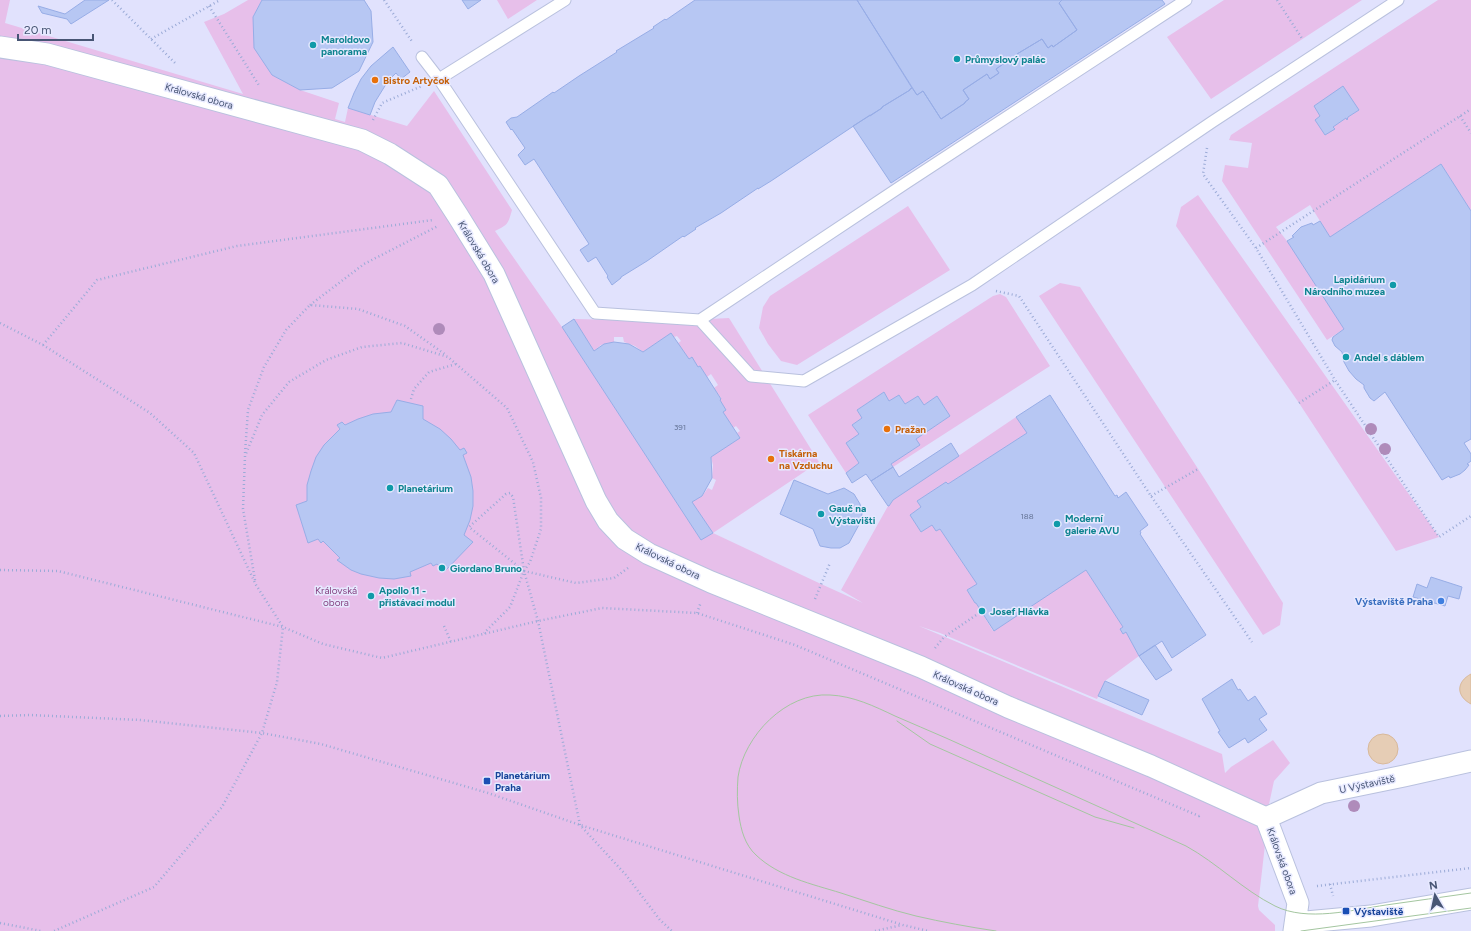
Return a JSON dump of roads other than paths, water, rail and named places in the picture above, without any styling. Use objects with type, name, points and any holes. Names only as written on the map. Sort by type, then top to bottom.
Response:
[{"type":"street","name":"Královská obora","points":[[0,47],[48,54],[362,140],[390,154],[438,186],[494,274],[596,501],[608,521],[625,539],[649,554],[711,582],[921,667],[1008,707],[1215,794],[1266,818],[1298,904],[1295,927]]},
{"type":"street","name":"U Výstaviště","points":[[1266,818],[1321,793],[1471,761]]},
{"type":"street","points":[[1295,927],[1471,899]]},
{"type":"lane","points":[[439,79],[565,0]]},
{"type":"lane","points":[[422,57],[439,79],[595,313],[700,320],[1186,0]]},
{"type":"lane","points":[[700,320],[751,376],[804,381],[972,285],[1212,122],[1398,0]]},
{"type":"tram line","points":[[996,931],[897,911],[807,883],[785,874],[765,863],[752,851],[744,837],[739,816],[737,792],[738,777],[742,762],[749,746],[758,732],[783,709],[798,701],[814,696],[839,696],[863,702],[1186,846],[1263,900],[1288,911],[1315,914],[1344,912],[1471,893]]},
{"type":"tram line","points":[[897,721],[930,744],[1095,817],[1134,828]]},
{"type":"tram line","points":[[1301,931],[1471,908]]},
{"type":"place","name":"Maroldovo panorama","points":[[313,45]]},
{"type":"place","name":"Průmyslový palác","points":[[957,59]]},
{"type":"place","name":"Bistro Artyčok","points":[[375,80]]},
{"type":"place","name":"Lapidárium Národního muzea","points":[[1393,285]]},
{"type":"place","name":"Andel s dáblem","points":[[1346,357]]},
{"type":"place","name":"Pražan","points":[[887,429]]},
{"type":"place","name":"Tiskárna na Vzduchu","points":[[771,459]]},
{"type":"place","name":"Planetárium","points":[[390,488]]},
{"type":"place","name":"Gauč na Výstavišti","points":[[821,514]]},
{"type":"place","name":"Moderní galerie AVU","points":[[1057,524]]},
{"type":"place","name":"Giordano Bruno","points":[[442,568]]},
{"type":"place","name":"Apollo 11 - přistávací modul","points":[[371,596]]},
{"type":"place","name":"Výstaviště Praha","points":[[1441,601]]},
{"type":"place","name":"Josef Hlávka","points":[[982,611]]},
{"type":"place","name":"Planetárium Praha","points":[[487,781]]},
{"type":"place","name":"Výstaviště","points":[[1346,911]]}]
